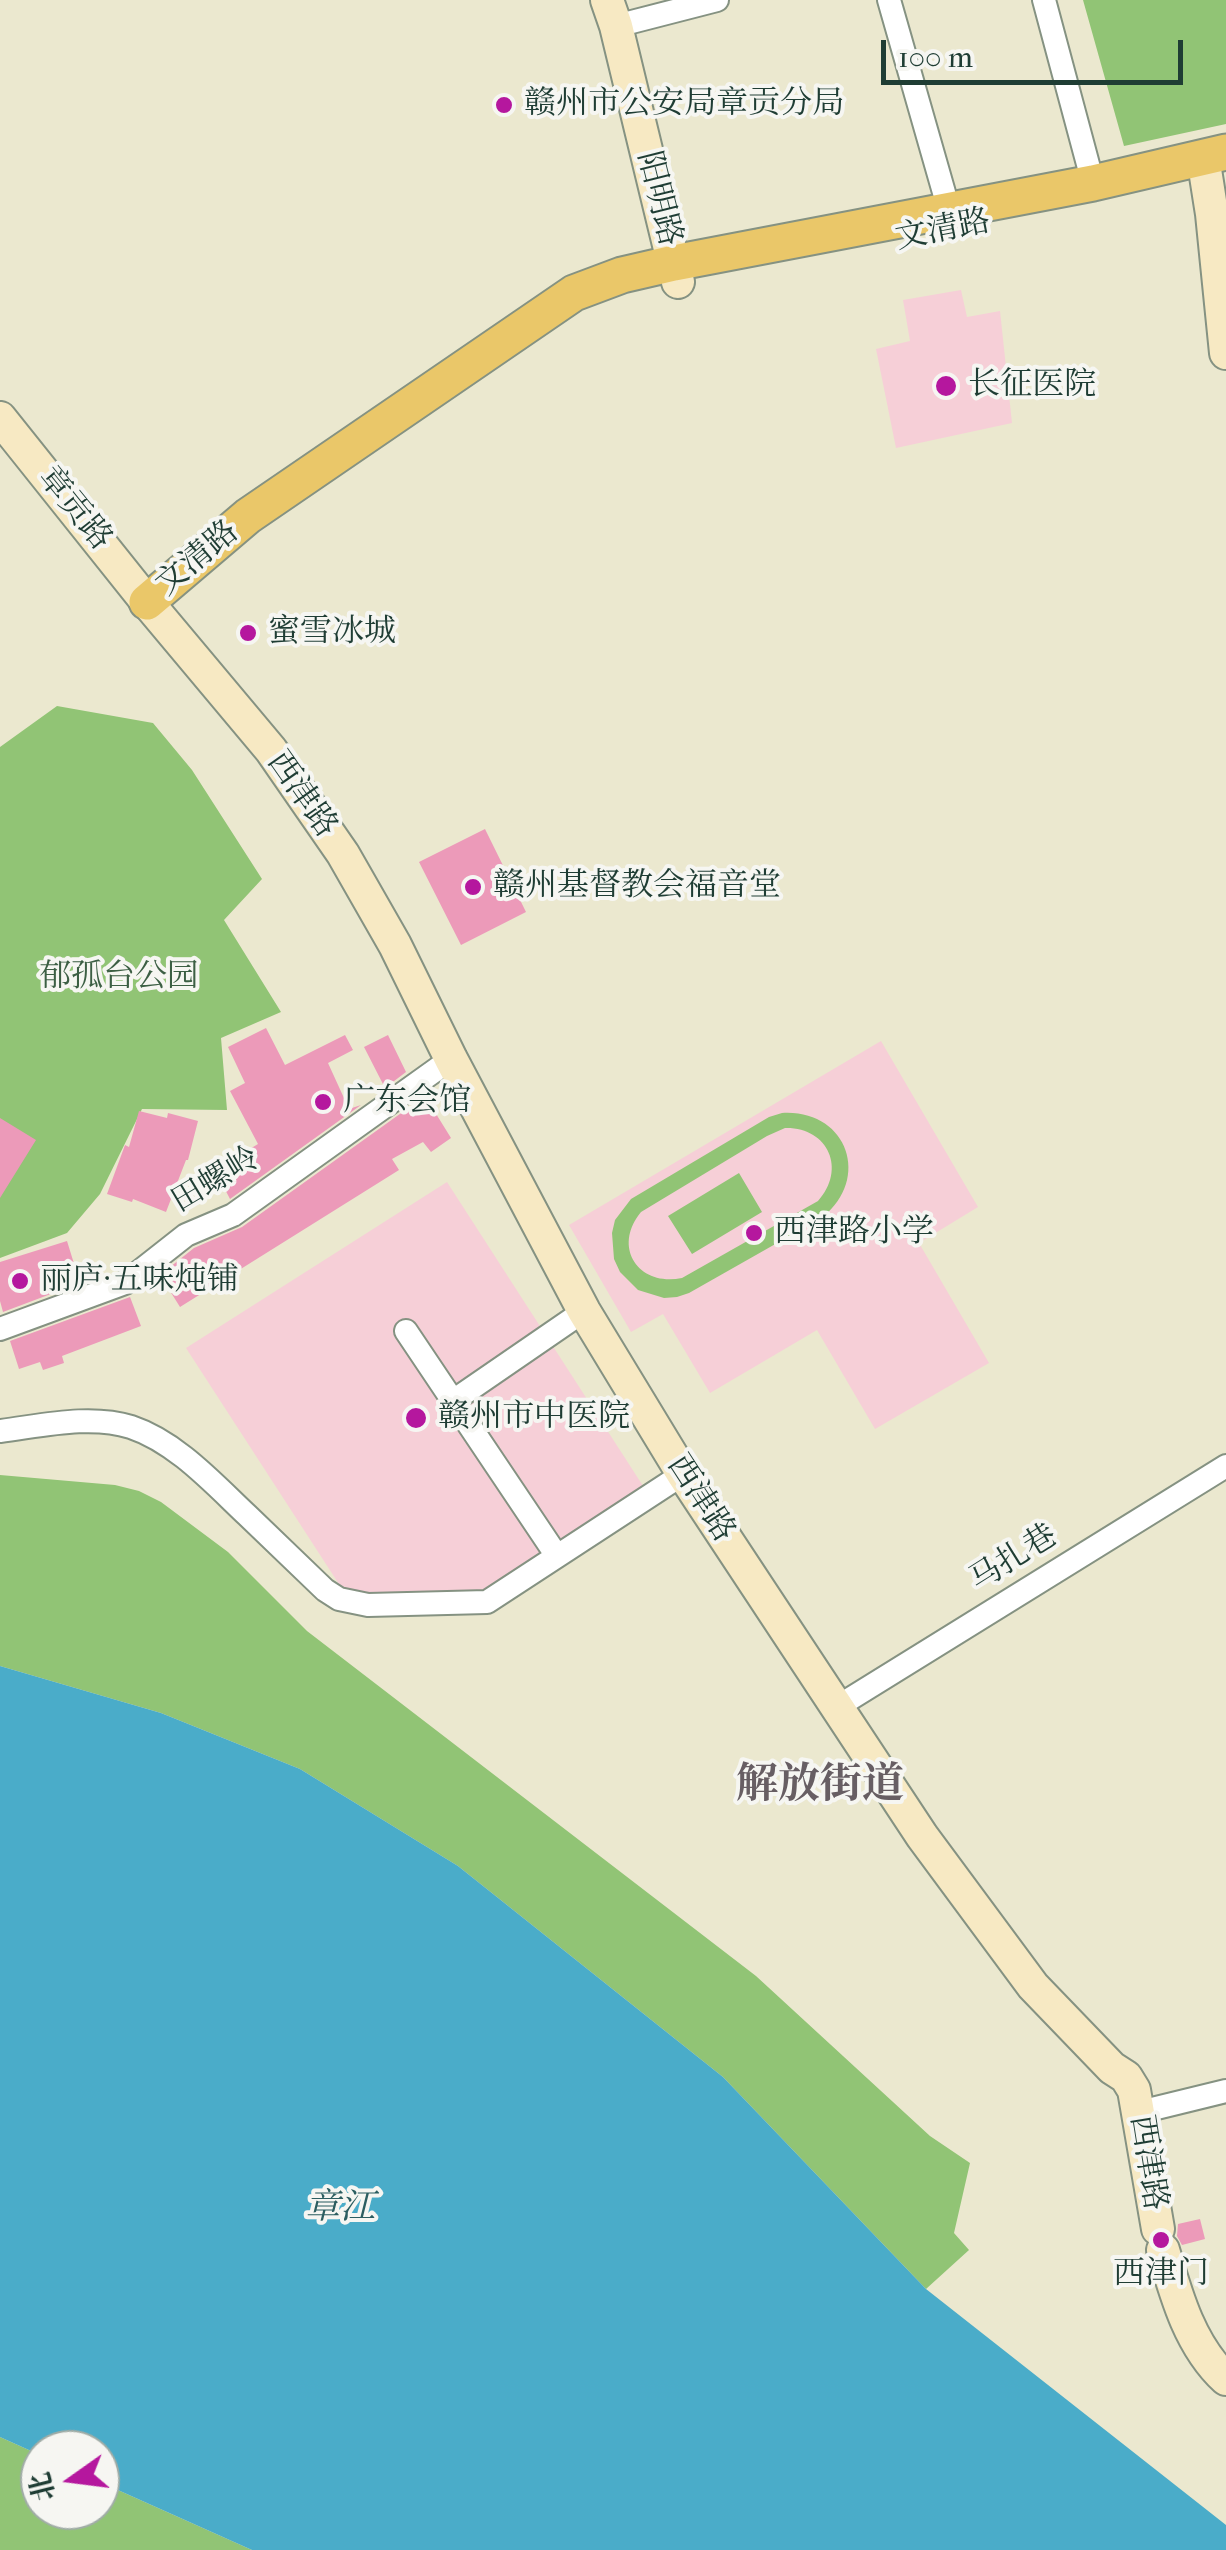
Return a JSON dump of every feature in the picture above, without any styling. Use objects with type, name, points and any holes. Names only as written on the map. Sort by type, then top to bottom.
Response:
[{"type":"main road","name":"阳明路","points":[[611,13],[676,273]]},
{"type":"main road","name":"文清路","points":[[676,273],[1215,165]]},
{"type":"main road","name":"文清路","points":[[147,602],[258,534],[564,322],[608,298],[676,273],[949,210],[1215,165]]},
{"type":"main road","points":[[1215,165],[1212,214],[1226,353]]},
{"type":"main road","name":"章贡路","points":[[0,418],[147,602]]},
{"type":"main road","name":"西津路","points":[[147,602],[271,750],[343,854],[395,945],[450,1059],[584,1311],[683,1474],[922,1836],[1033,1986],[1112,2068],[1126,2077],[1134,2090],[1160,2240],[1188,2322],[1206,2360],[1226,2378]]},
{"type":"main road","name":"西津路","points":[[1198,2342],[1226,2365]]},
{"type":"street","points":[[611,13],[716,0]]},
{"type":"street","points":[[889,0],[949,210]]},
{"type":"street","points":[[1044,0],[1093,183]]},
{"type":"street","name":"田螺岭","points":[[0,1329],[124,1283],[186,1235],[233,1214],[450,1059]]},
{"type":"street","points":[[454,1401],[584,1311]]},
{"type":"street","points":[[406,1331],[557,1556]]},
{"type":"street","points":[[0,1431],[88,1422],[130,1427],[150,1436],[205,1476],[325,1590],[352,1604],[368,1606],[487,1602],[683,1474]]},
{"type":"street","name":"马扎巷","points":[[837,1707],[1226,1466]]},
{"type":"street","points":[[1140,2112],[1226,2091]]},
{"type":"shaded area","name":"长征医院","points":[[961,290],[967,317],[1000,311],[1012,423],[896,448],[876,349],[910,341],[903,300]]},
{"type":"shaded area","name":"西津路小学","points":[[881,1041],[978,1207],[919,1243],[989,1363],[875,1429],[817,1330],[710,1393],[663,1314],[631,1332],[569,1225]]},
{"type":"shaded area","name":"赣州市中医院","points":[[447,1182],[645,1489],[481,1593],[346,1595],[186,1348]]},
{"type":"green space","points":[[1083,0],[1226,0],[1226,124],[1124,146]]},
{"type":"green space","name":"郁孤台公园","points":[[57,706],[153,723],[192,770],[262,879],[224,920],[281,1012],[221,1038],[227,1110],[142,1109],[100,1194],[67,1233],[0,1258],[0,747]]},
{"type":"green space","points":[[782,1113],[804,1115],[822,1122],[836,1134],[848,1165],[838,1201],[823,1217],[689,1293],[664,1298],[638,1290],[620,1272],[614,1259],[615,1220],[631,1199]],"holes":[[[785,1128],[800,1130],[822,1142],[832,1164],[827,1189],[818,1201],[682,1278],[653,1276],[634,1262],[629,1238],[641,1212],[767,1136]]]},
{"type":"green space","points":[[739,1173],[762,1212],[692,1254],[668,1216]]},
{"type":"green space","points":[[0,1475],[115,1485],[139,1491],[161,1502],[228,1552],[307,1631],[756,1976],[930,2136],[970,2163],[954,2233],[969,2250],[926,2289],[723,2077],[458,1866],[300,1769],[161,1713],[0,1666]]},
{"type":"green space","points":[[0,2437],[20,2446],[20,2530],[120,2530],[120,2491],[252,2550],[0,2550]]},
{"type":"water","name":"章江","points":[[0,1666],[161,1713],[300,1769],[458,1866],[723,2077],[926,2289],[1226,2525],[1226,2550],[252,2550],[120,2491],[120,2430],[20,2430],[20,2446],[0,2437]]},
{"type":"building","name":"赣州基督教会福音堂","points":[[485,829],[526,912],[461,945],[419,862]]},
{"type":"building","name":"广东会馆","points":[[266,1028],[285,1065],[345,1035],[353,1050],[328,1063],[349,1109],[361,1105],[230,1199],[215,1170],[258,1144],[230,1091],[245,1083],[228,1047]]},
{"type":"building","name":"广东会馆","points":[[388,1035],[406,1072],[385,1088],[364,1047]]},
{"type":"building","points":[[425,1096],[451,1138],[431,1152],[423,1142],[392,1159],[399,1170],[180,1307],[160,1275],[194,1248],[242,1227]]},
{"type":"building","points":[[139,1111],[198,1121],[188,1160],[166,1212],[107,1194],[125,1145],[129,1147]]},
{"type":"building","points":[[0,1118],[36,1140],[0,1198]]},
{"type":"building","points":[[67,1241],[80,1283],[3,1312],[0,1262]]},
{"type":"building","points":[[130,1297],[141,1326],[62,1356],[64,1363],[43,1370],[40,1362],[19,1369],[10,1341]]},
{"type":"building","points":[[1200,2219],[1205,2239],[1182,2245],[1177,2236],[1178,2224]]},
{"type":"place","name":"赣州市公安局章贡分局","points":[[504,105]]},
{"type":"place","name":"长征医院","points":[[946,386]]},
{"type":"place","name":"蜜雪冰城","points":[[248,633]]},
{"type":"place","name":"赣州基督教会福音堂","points":[[473,887]]},
{"type":"place","name":"广东会馆","points":[[323,1102]]},
{"type":"place","name":"西津路小学","points":[[754,1233]]},
{"type":"place","name":"丽庐·五味炖铺","points":[[20,1281]]},
{"type":"place","name":"赣州市中医院","points":[[416,1418]]},
{"type":"place","name":"西津门","points":[[1161,2240]]},
{"type":"district","name":"解放街道","points":[[820,1787]]}]
